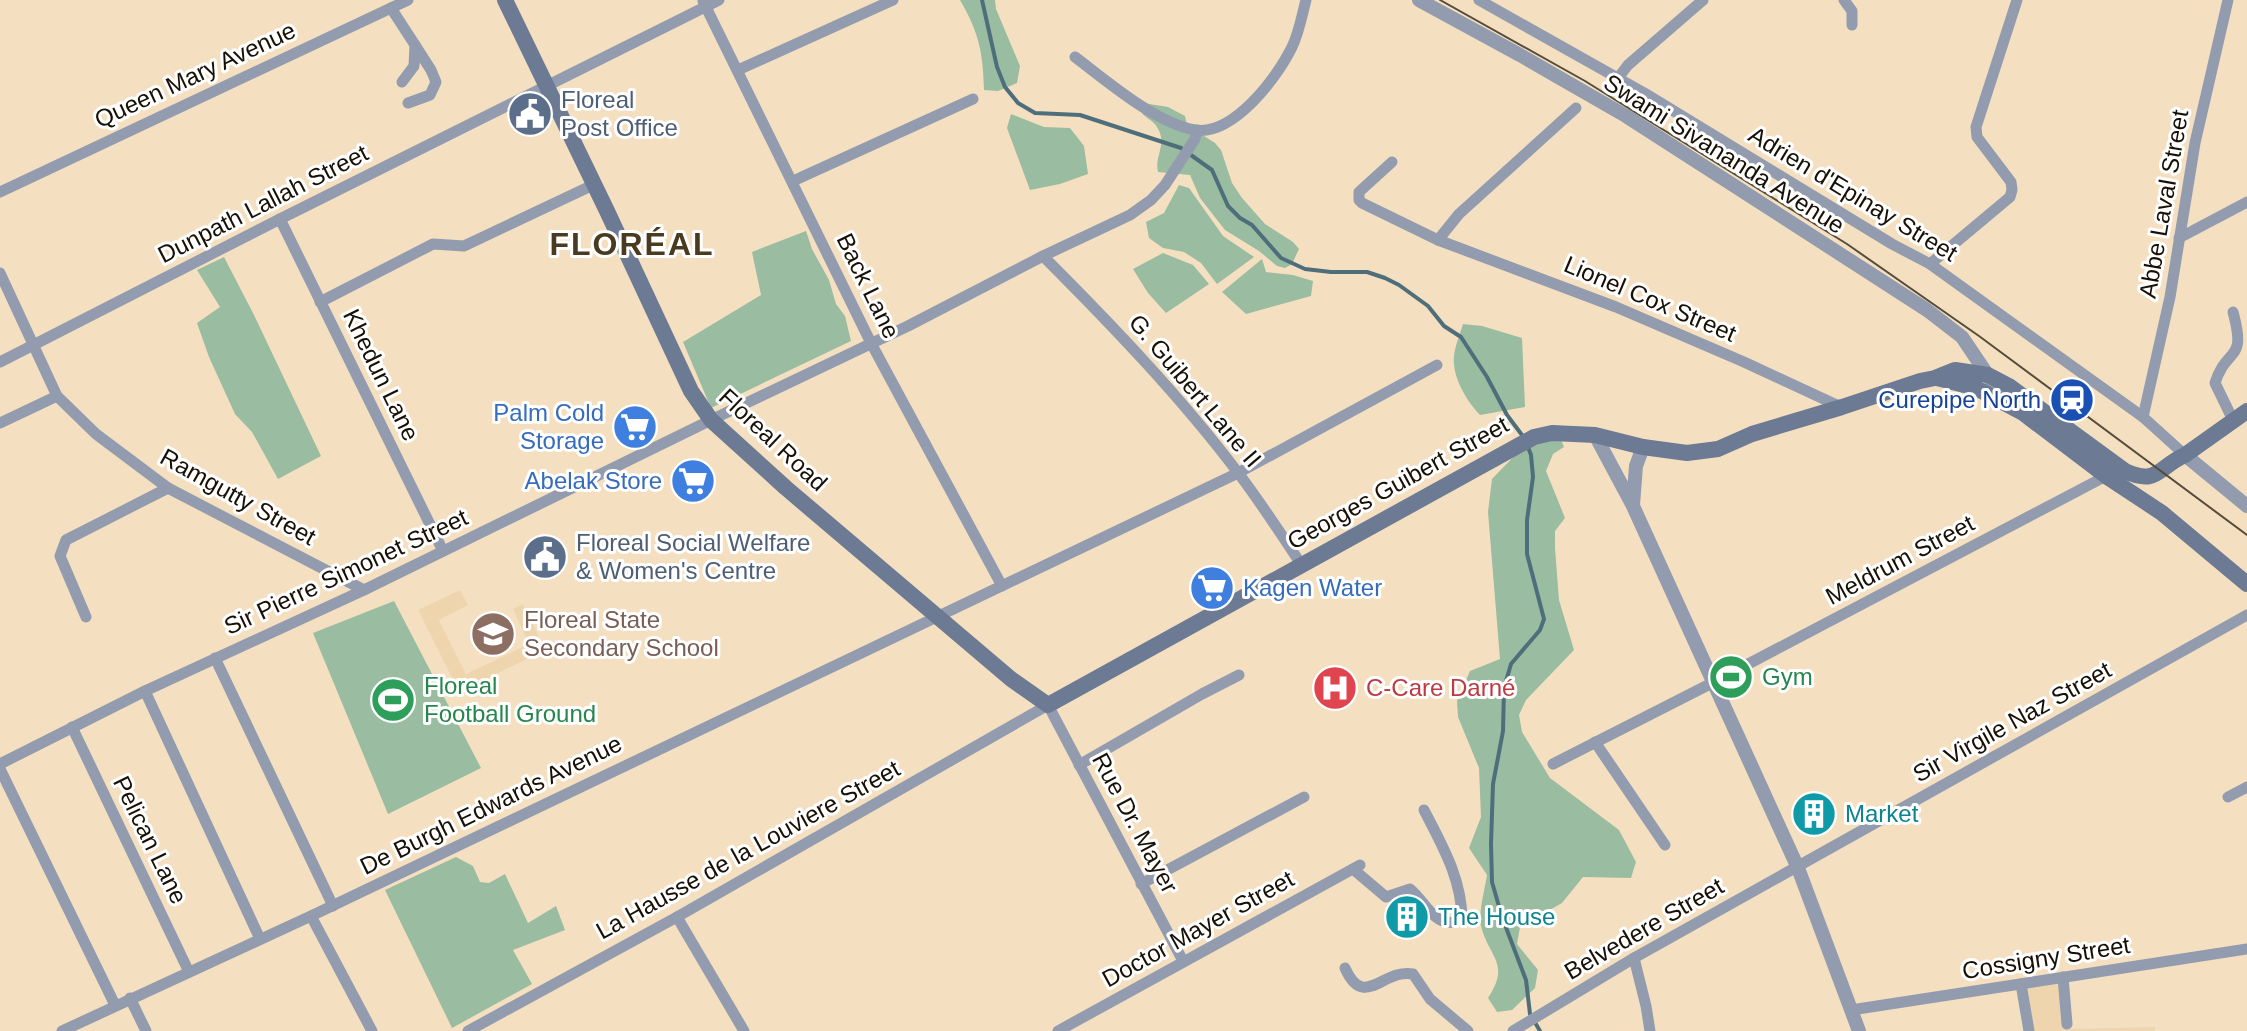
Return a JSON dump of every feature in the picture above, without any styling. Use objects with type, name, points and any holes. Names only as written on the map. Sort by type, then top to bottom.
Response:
[{"type":"main road","name":"Floreal Road","points":[[505,0],[691,391],[711,420],[786,488],[1011,679],[1048,705]]},
{"type":"main road","name":"Georges Guibert Street","points":[[1048,705],[1534,437],[1552,433],[1595,435],[1643,447],[1687,453],[1718,449],[1752,434],[1955,370]]},
{"type":"main road","points":[[1955,370],[1988,375],[2023,395],[2125,471],[2139,477],[2148,478],[2240,416]]},
{"type":"main road","name":"Georges Guibert Street","points":[[1935,378],[1976,388],[2023,413],[2106,476],[2162,513],[2247,584]]},
{"type":"street","name":"Queen Mary Avenue","points":[[0,192],[408,0]]},
{"type":"street","name":"Dunpath Lallah Street","points":[[0,362],[546,88],[705,3],[719,0]]},
{"type":"street","points":[[738,70],[893,0]]},
{"type":"street","points":[[1075,57],[1131,99],[1196,134],[1228,123],[1256,98],[1279,69],[1292,46],[1306,0]]},
{"type":"street","name":"Swami Sivananda Avenue","points":[[1419,0],[1589,94],[1688,154],[1927,310],[1962,337],[2000,391],[2023,413]]},
{"type":"street","name":"Adrien d'Epinay Street","points":[[1479,0],[1618,78],[1930,264],[2143,417],[2185,455]]},
{"type":"street","points":[[1618,78],[1628,65],[1703,0]]},
{"type":"street","points":[[1844,0],[1852,11],[1852,25]]},
{"type":"street","points":[[1930,264],[2010,197],[2011,182],[1977,137],[1976,127],[2017,0]]},
{"type":"street","name":"Abbe Laval Street","points":[[2143,417],[2170,297],[2195,143],[2228,0]]},
{"type":"street","name":"Back Lane","points":[[705,3],[871,343],[1002,586]]},
{"type":"street","points":[[391,8],[436,82],[430,95],[408,103]]},
{"type":"street","points":[[402,82],[414,66],[415,45]]},
{"type":"street","points":[[793,181],[973,99]]},
{"type":"street","points":[[1438,240],[1459,214],[1576,108]]},
{"type":"street","name":"Sir Pierre Simonet Street","points":[[0,766],[145,691],[364,590],[1130,215],[1165,185],[1196,134]]},
{"type":"street","name":"Lionel Cox Street","points":[[1392,162],[1359,192],[1362,203],[1438,240],[1616,307],[1842,407]]},
{"type":"street","points":[[320,302],[433,244],[464,246],[593,185]]},
{"type":"street","points":[[2179,238],[2247,202]]},
{"type":"street","name":"Khedun Lane","points":[[280,219],[443,551]]},
{"type":"street","name":"G. Guibert Lane II","points":[[1043,256],[1166,387],[1238,473],[1301,564]]},
{"type":"street","points":[[0,273],[57,396],[0,423]]},
{"type":"street","points":[[2233,312],[2243,334],[2242,344],[2215,383],[2217,390],[2240,416]]},
{"type":"street","points":[[1955,370],[1964,362],[1971,348]]},
{"type":"street","name":"De Burgh Edwards Avenue","points":[[62,1031],[333,906],[1238,473],[1437,365]]},
{"type":"street","name":"Ramgutty Street","points":[[57,396],[96,434],[168,488],[364,590]]},
{"type":"street","points":[[1595,435],[1633,506],[1798,868],[1859,1031]]},
{"type":"street","points":[[1633,506],[1636,466],[1643,447]]},
{"type":"street","points":[[2185,455],[2247,506]]},
{"type":"street","name":"Meldrum Street","points":[[1553,764],[2106,476]]},
{"type":"street","points":[[86,617],[60,556],[66,540],[168,488]]},
{"type":"street","name":"Sir Virgile Naz Street","points":[[1798,868],[2247,615]]},
{"type":"street","points":[[215,658],[333,906]]},
{"type":"street","points":[[1079,765],[1239,675]]},
{"type":"street","points":[[145,691],[260,939]]},
{"type":"street","name":"Rue Dr. Mayer","points":[[1048,705],[1183,961]]},
{"type":"street","name":"La Hausse de la Louviere Street","points":[[468,1031],[677,917],[1048,705]]},
{"type":"street","name":"Pelican Lane","points":[[72,727],[189,972]]},
{"type":"street","points":[[1595,742],[1665,845]]},
{"type":"street","points":[[0,766],[115,1005]]},
{"type":"street","points":[[2228,797],[2247,787]]},
{"type":"street","points":[[1141,884],[1304,797]]},
{"type":"street","name":"Doctor Mayer Street","points":[[1058,1031],[1357,867],[1386,897],[1410,889],[1421,898],[1429,913],[1439,920],[1452,924],[1462,920],[1457,883],[1447,855],[1424,810]]},
{"type":"street","name":"Belvedere Street","points":[[1513,1031],[1634,958],[1798,868]]},
{"type":"street","points":[[311,916],[372,1031]]},
{"type":"street","points":[[677,917],[744,1031]]},
{"type":"street","name":"Cossigny Street","points":[[1851,1010],[2247,949]]},
{"type":"street","points":[[1634,958],[1650,1031]]},
{"type":"street","points":[[1345,968],[1358,987],[1368,989],[1403,972],[1413,974],[1430,999],[1468,1031]]},
{"type":"street","points":[[2063,977],[2067,1024]]},
{"type":"street","points":[[2021,984],[2029,1031]]},
{"type":"street","points":[[130,998],[146,1031]]},
{"type":"shaded area","points":[[460,590],[468,605],[439,620],[466,674],[529,644],[513,609],[523,604],[542,644],[532,649],[535,655],[459,692],[418,610]]},
{"type":"shaded area","points":[[2060,981],[2065,1029],[2155,1027],[2155,1031],[2032,1031],[2025,987]]},
{"type":"green space","points":[[960,0],[995,0],[1020,66],[1017,83],[998,91],[984,90],[979,43]]},
{"type":"green space","points":[[1143,103],[1168,107],[1185,116],[1187,125],[1215,143],[1242,198],[1265,224],[1299,249],[1292,264],[1285,268],[1277,266],[1225,230],[1200,198],[1190,175],[1158,172],[1160,133],[1139,109]]},
{"type":"green space","points":[[1011,114],[1044,127],[1070,128],[1084,146],[1088,174],[1030,190],[1007,128]]},
{"type":"green space","points":[[1179,185],[1189,188],[1223,236],[1254,257],[1217,284],[1201,263],[1184,252],[1163,248],[1149,238],[1146,222],[1164,213]]},
{"type":"green space","points":[[806,231],[829,280],[836,304],[845,316],[851,341],[711,408],[683,342],[761,295],[752,252]]},
{"type":"green space","points":[[1163,253],[1193,265],[1209,284],[1166,313],[1148,293],[1133,269]]},
{"type":"green space","points":[[224,257],[321,456],[278,479],[252,432],[235,414],[197,323],[220,307],[197,270]]},
{"type":"green space","points":[[1262,259],[1266,272],[1313,281],[1311,296],[1246,314],[1222,292]]},
{"type":"green space","points":[[1463,324],[1482,326],[1522,338],[1525,407],[1480,415],[1470,402],[1461,388],[1454,364],[1455,348]]},
{"type":"green space","points":[[1560,437],[1564,447],[1553,454],[1546,471],[1565,518],[1555,531],[1555,548],[1559,600],[1574,650],[1526,700],[1519,715],[1522,732],[1550,778],[1619,830],[1636,862],[1631,878],[1583,877],[1562,903],[1520,927],[1517,944],[1538,970],[1535,988],[1512,1010],[1497,1012],[1488,998],[1495,986],[1498,968],[1480,921],[1487,875],[1469,848],[1481,817],[1479,768],[1458,717],[1457,701],[1470,671],[1500,659],[1488,512],[1492,479],[1528,442]]},
{"type":"green space","name":"Floreal Football Ground","points":[[394,601],[481,768],[388,814],[313,633]]},
{"type":"green space","points":[[456,857],[473,866],[480,882],[489,883],[505,874],[528,923],[556,906],[565,930],[513,950],[532,984],[452,1028],[385,890]]},
{"type":"waterway","points":[[982,0],[997,67],[1005,87],[1018,103],[1035,113],[1080,115],[1181,148],[1212,170],[1228,206],[1252,225],[1281,258],[1305,269],[1367,272],[1399,285],[1428,306],[1444,326],[1461,337],[1507,415],[1525,439]]},
{"type":"waterway","points":[[1528,447],[1533,477],[1527,520],[1527,554],[1544,619],[1540,630],[1511,664],[1504,688],[1503,731],[1493,784],[1491,844],[1492,882],[1526,980],[1530,1014],[1540,1031]]},
{"type":"tram line","points":[[1440,0],[1585,81],[1847,244],[1979,336],[2247,535]]},
{"type":"place","name":"Floreal Post Office","points":[[530,114]]},
{"type":"place","name":"Curepipe North","points":[[2072,400]]},
{"type":"place","name":"Palm Cold Storage","points":[[635,427]]},
{"type":"place","name":"Abelak Store","points":[[693,481]]},
{"type":"place","name":"Floreal Social Welfare & Women's Centre","points":[[545,557]]},
{"type":"place","name":"Kagen Water","points":[[1212,588]]},
{"type":"place","name":"Floreal State Secondary School","points":[[493,634]]},
{"type":"place","name":"Gym","points":[[1731,677]]},
{"type":"place","name":"C-Care Darné","points":[[1335,688]]},
{"type":"place","name":"Floreal Football Ground","points":[[393,700]]},
{"type":"place","name":"Market","points":[[1814,814]]},
{"type":"place","name":"The House","points":[[1407,917]]},
{"type":"district","name":"FLORÉAL","points":[[632,244]]}]
